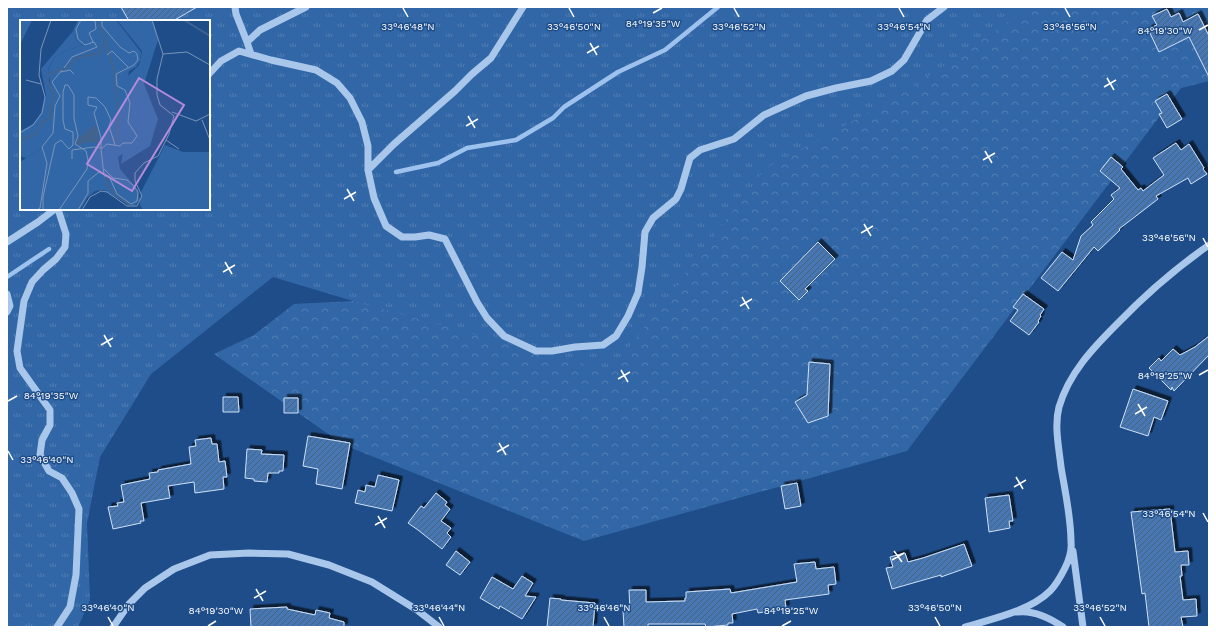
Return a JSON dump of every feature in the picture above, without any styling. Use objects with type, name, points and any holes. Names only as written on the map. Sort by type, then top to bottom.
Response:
[{"type":"street","points":[[235,7],[236,14],[251,54]]},
{"type":"street","points":[[247,42],[260,30],[306,7]]},
{"type":"street","points":[[368,170],[394,144],[491,58],[524,7]]},
{"type":"street","points":[[210,73],[221,62],[239,51],[316,70],[338,82],[350,98],[362,122],[368,146],[368,170],[374,198],[386,226],[402,237],[429,235],[445,238],[480,308],[504,336],[536,351],[552,351],[575,347],[603,345],[616,336],[628,316],[638,293],[645,232],[654,218],[676,199],[681,189],[690,158],[700,150],[734,139],[764,115],[806,96],[871,81],[892,71],[904,60],[927,20],[944,7]]},
{"type":"street","points":[[7,242],[54,210]]},
{"type":"street","points":[[57,627],[70,607],[76,575],[79,509],[72,493],[62,478],[49,471],[40,455],[42,440],[50,425],[50,410],[20,368],[17,351],[24,301],[32,282],[66,247],[66,234],[58,210]]},
{"type":"street","points":[[1082,627],[1068,510],[1060,459],[1057,420],[1064,392],[1090,352],[1126,315],[1172,273],[1209,245]]},
{"type":"street","points":[[7,294],[10,306],[7,312]]},
{"type":"street","points":[[965,627],[1007,614],[1042,598],[1059,580],[1069,558],[1072,543]]},
{"type":"street","points":[[113,627],[129,604],[145,588],[174,568],[210,555],[249,553],[288,554],[329,565],[372,582],[417,610],[439,627]]},
{"type":"street","points":[[1007,614],[1032,612],[1056,622],[1063,627]]},
{"type":"green space","points":[[7,7],[1128,7],[679,469],[353,301],[273,277],[151,374],[100,457],[87,523],[90,600],[78,627],[7,627]]},
{"type":"green space","points":[[1026,7],[1209,7],[1209,81],[1181,88],[907,451],[584,541],[344,445],[214,354],[254,335],[294,304],[353,301],[610,372],[765,169],[902,94],[1013,19]]},
{"type":"building","points":[[121,7],[197,7],[175,20],[128,20]]},
{"type":"building","points":[[1167,9],[1171,17],[1179,13],[1183,22],[1198,14],[1209,36],[1209,77],[1189,37],[1159,52],[1148,29],[1157,25],[1152,16]]},
{"type":"building","points":[[1167,94],[1182,119],[1167,128],[1159,114],[1162,113],[1155,101]]},
{"type":"building","points":[[1176,143],[1181,150],[1189,144],[1207,174],[1191,184],[1188,178],[1156,196],[1158,199],[1119,229],[1120,230],[1098,251],[1094,247],[1058,291],[1041,278],[1062,252],[1073,260],[1081,236],[1093,225],[1091,222],[1114,199],[1111,195],[1120,188],[1100,171],[1111,157],[1123,167],[1121,169],[1138,190],[1141,188],[1143,191],[1164,175],[1153,158]]},
{"type":"building","points":[[818,242],[835,259],[805,289],[808,291],[799,300],[780,281]]},
{"type":"building","points":[[1023,294],[1044,309],[1040,315],[1039,322],[1029,335],[1010,321],[1018,310],[1013,307]]},
{"type":"building","points":[[1209,336],[1209,355],[1174,391],[1172,387],[1171,390],[1149,368],[1159,358],[1161,361],[1173,349],[1180,355],[1195,347]]},
{"type":"building","points":[[809,362],[830,364],[828,416],[808,423],[795,402],[807,395]]},
{"type":"building","points":[[1133,389],[1168,401],[1161,420],[1154,417],[1148,436],[1120,427]]},
{"type":"building","points":[[223,397],[238,397],[239,412],[223,412]]},
{"type":"building","points":[[284,398],[298,398],[298,413],[284,413]]},
{"type":"building","points":[[308,436],[350,443],[342,489],[316,484],[318,469],[303,466]]},
{"type":"building","points":[[211,438],[212,444],[217,444],[219,462],[225,461],[227,477],[223,477],[224,489],[195,493],[194,482],[168,486],[170,498],[141,503],[144,521],[113,529],[108,507],[118,506],[117,503],[124,502],[121,485],[150,479],[149,473],[158,472],[158,470],[191,464],[189,447],[196,446],[195,440]]},
{"type":"building","points":[[247,449],[262,450],[261,454],[284,455],[283,471],[279,471],[279,473],[268,473],[267,482],[254,481],[254,479],[245,478]]},
{"type":"building","points":[[378,475],[399,480],[392,511],[355,503],[358,490],[365,492],[366,485],[375,487]]},
{"type":"building","points":[[797,483],[801,506],[785,509],[781,486]]},
{"type":"building","points":[[436,493],[447,502],[445,505],[450,509],[441,521],[451,528],[447,533],[451,537],[442,549],[408,523],[421,506],[424,508]]},
{"type":"building","points":[[1009,495],[1013,521],[1009,521],[1010,528],[989,532],[985,498]]},
{"type":"building","points":[[1170,509],[1175,552],[1188,551],[1189,565],[1181,565],[1182,576],[1180,576],[1183,600],[1196,599],[1197,616],[1181,617],[1183,627],[1149,627],[1145,593],[1142,594],[1131,512]]},
{"type":"building","points":[[964,544],[972,566],[941,577],[941,575],[892,589],[886,568],[893,567],[890,557],[905,553],[908,562]]},
{"type":"building","points":[[456,551],[470,562],[460,575],[446,565]]},
{"type":"building","points":[[815,562],[816,569],[834,567],[836,584],[828,585],[829,594],[785,600],[786,608],[758,613],[757,609],[732,614],[733,623],[728,623],[728,625],[706,627],[705,624],[648,624],[648,627],[624,627],[623,611],[630,611],[629,590],[646,590],[646,602],[685,601],[686,592],[730,589],[731,593],[797,582],[794,564]]},
{"type":"building","points":[[522,576],[533,583],[525,596],[536,597],[522,619],[500,606],[499,609],[480,598],[492,577],[513,589]]},
{"type":"building","points":[[550,598],[595,603],[593,627],[547,627]]},
{"type":"building","points":[[287,607],[287,609],[315,615],[316,610],[330,613],[329,618],[344,622],[344,627],[251,627],[250,609]]},
{"type":"waterway","points":[[396,172],[438,163],[467,148],[516,140],[553,118],[564,107],[618,72],[665,50],[718,7]]},
{"type":"waterway","points":[[7,277],[49,249]]}]
